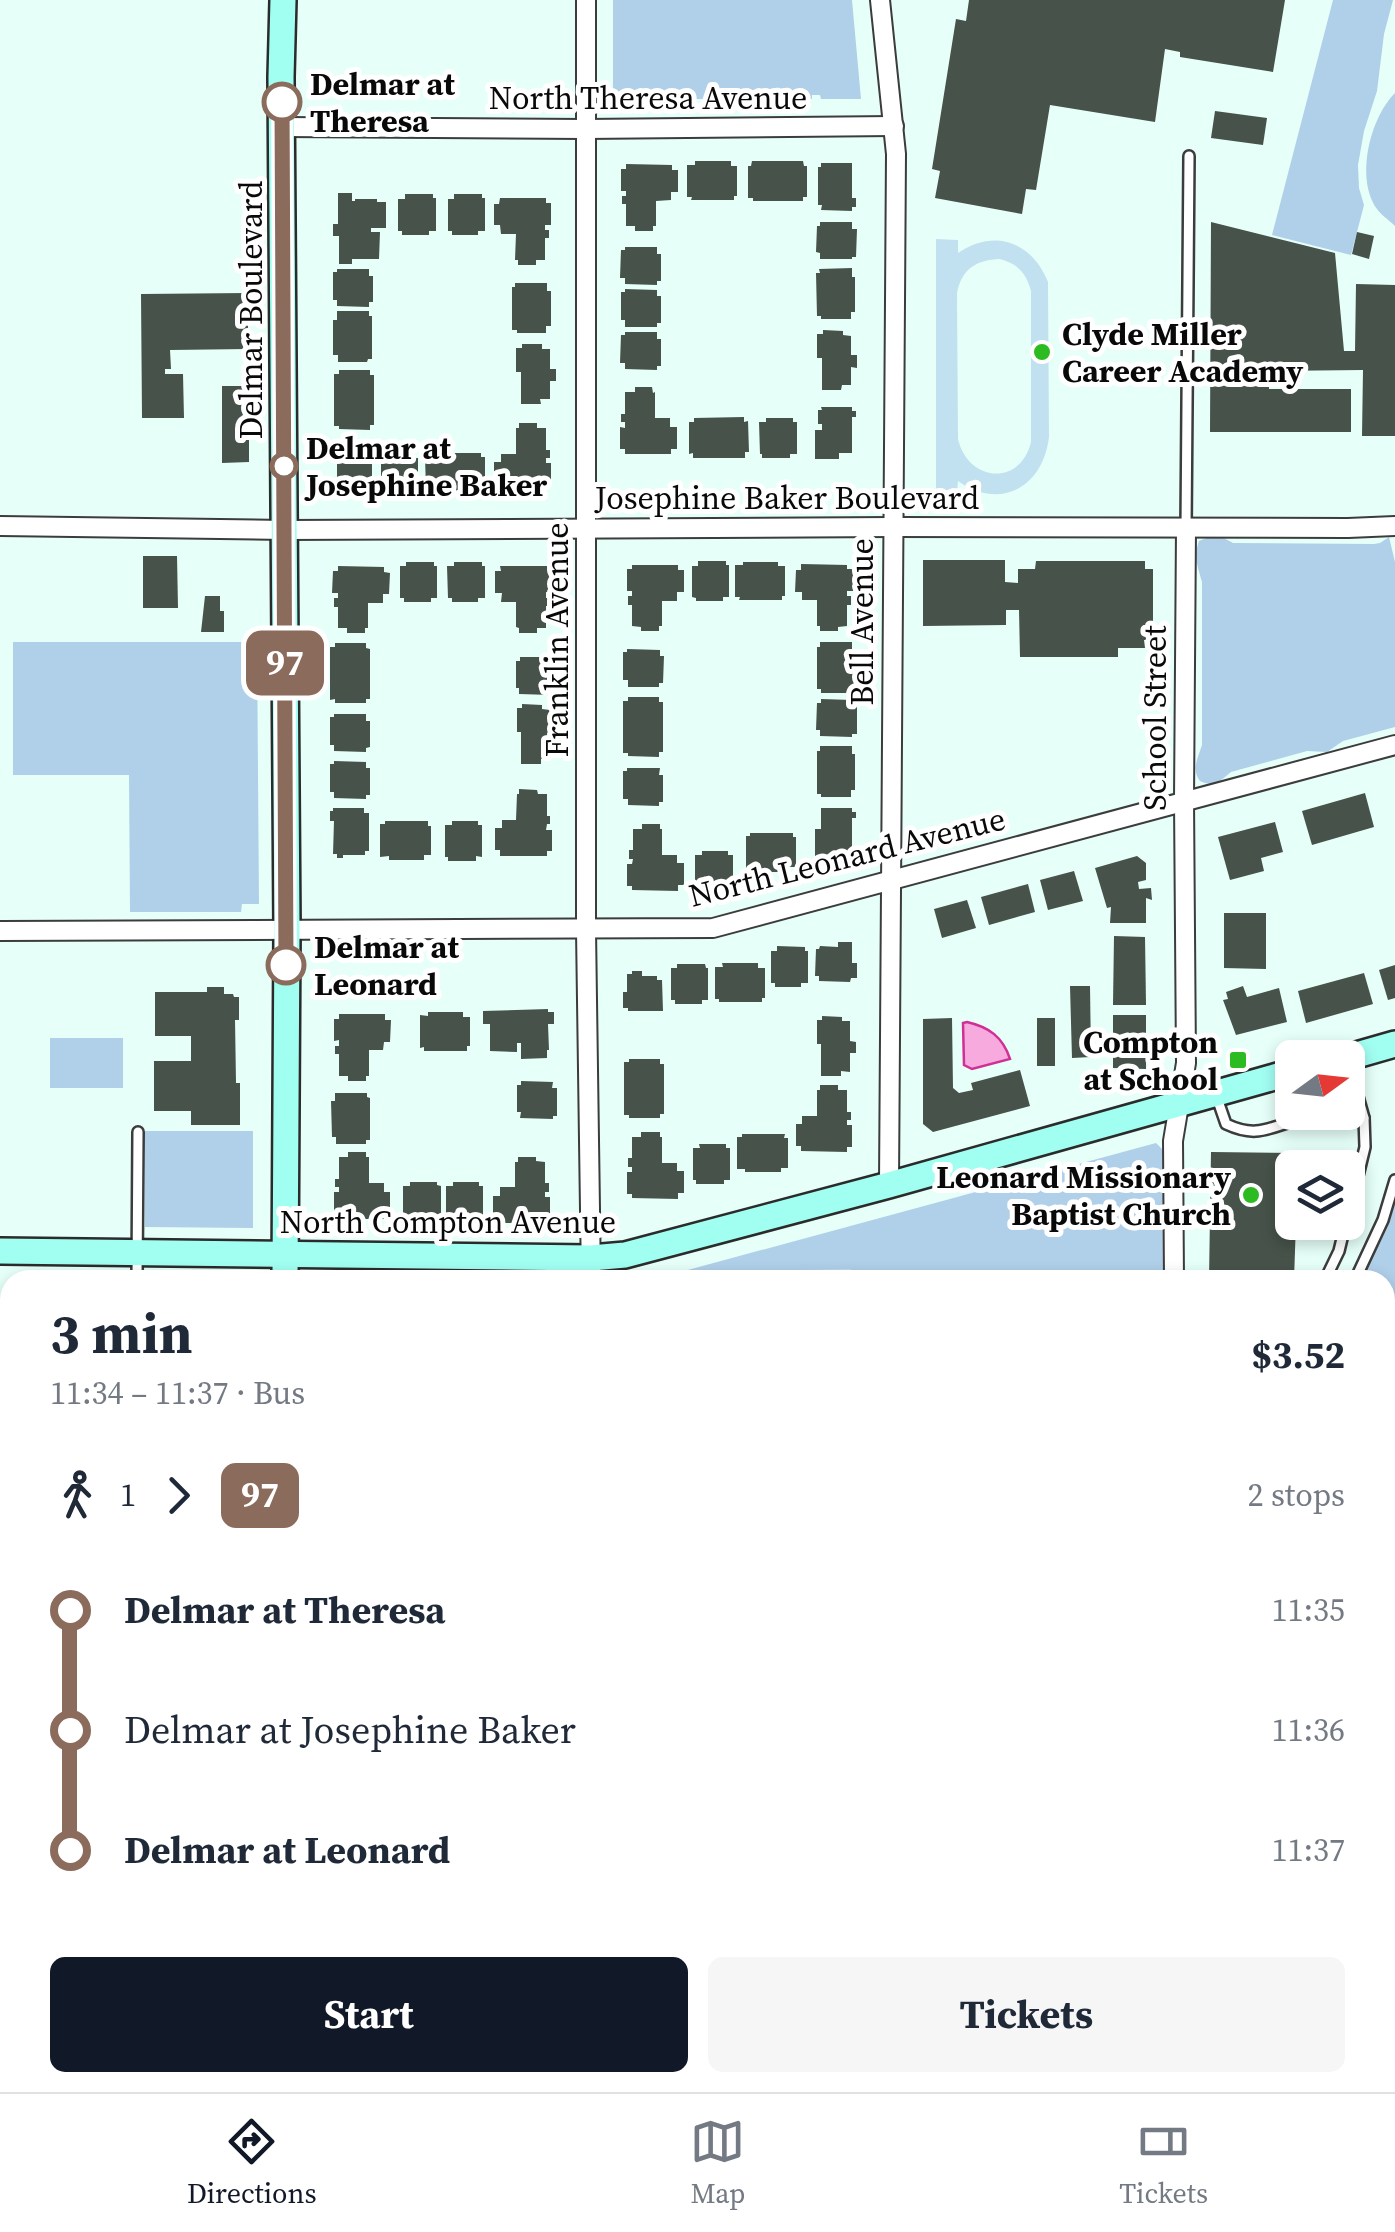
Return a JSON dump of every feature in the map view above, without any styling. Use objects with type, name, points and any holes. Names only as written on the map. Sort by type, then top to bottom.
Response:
[{"type":"main road","name":"Delmar Boulevard","points":[[283,0],[286,1268]]},
{"type":"main road","points":[[1365,1053],[1395,1044]]},
{"type":"main road","name":"North Compton Avenue","points":[[0,1251],[138,1252],[286,1268],[591,1269],[626,1255],[1275,1077]]},
{"type":"street","name":"Franklin Avenue","points":[[586,0],[586,930],[591,1269]]},
{"type":"street","name":"Bell Avenue","points":[[880,0],[896,174],[889,1185]]},
{"type":"street","name":"North Theresa Avenue","points":[[282,127],[894,126]]},
{"type":"street","name":"Josephine Baker Boulevard","points":[[0,526],[284,530],[1395,526]]},
{"type":"street","name":"School Street","points":[[1174,1270],[1174,1141],[1186,1064],[1186,529]]},
{"type":"street","name":"North Leonard Avenue","points":[[0,931],[713,928],[1395,745]]},
{"type":"lane","name":"School Street","points":[[1186,529],[1189,156]]},
{"type":"lane","points":[[1215,1093],[1226,1124],[1244,1132],[1275,1127]]},
{"type":"lane","points":[[138,1132],[138,1270]]},
{"type":"lane","points":[[1359,1270],[1383,1220],[1395,1180]]},
{"type":"lane","points":[[1330,1270],[1342,1240]]},
{"type":"shaded area","points":[[613,0],[852,0],[861,99],[821,99],[820,95],[812,95],[812,99],[613,99]]},
{"type":"shaded area","points":[[1333,0],[1393,0],[1377,91],[1358,165],[1364,205],[1351,255],[1272,235]]},
{"type":"shaded area","points":[[1395,93],[1395,226],[1370,196],[1366,165],[1379,117]]},
{"type":"shaded area","points":[[936,239],[958,240],[958,253],[985,241],[1011,243],[1032,257],[1048,282],[1049,437],[1045,454],[1029,481],[1017,489],[990,494],[958,481],[957,493],[936,493]],"holes":[[[992,260],[1006,261],[1020,270],[1031,291],[1031,442],[1016,467],[994,474],[972,464],[958,439],[957,293],[972,267]]]},
{"type":"shaded area","points":[[1222,537],[1233,543],[1374,544],[1389,537],[1395,562],[1395,727],[1343,741],[1327,752],[1307,751],[1231,772],[1214,783],[1200,781],[1196,768],[1202,745],[1202,582],[1196,552],[1199,541]]},
{"type":"shaded area","points":[[13,642],[257,642],[259,904],[242,904],[241,912],[130,912],[129,775],[13,775]]},
{"type":"shaded area","points":[[963,1023],[994,1034],[1010,1059],[972,1069],[964,1065]]},
{"type":"shaded area","points":[[50,1038],[123,1038],[123,1088],[50,1088]]},
{"type":"shaded area","points":[[145,1131],[253,1131],[253,1228],[145,1227]]},
{"type":"shaded area","points":[[1156,1143],[1165,1157],[1165,1270],[688,1270]]},
{"type":"shaded area","points":[[1395,1203],[1395,1270],[1366,1270]]},
{"type":"building","points":[[969,0],[1285,0],[1273,72],[1180,57],[1180,52],[1165,49],[1155,122],[1050,105],[1036,190],[1026,189],[1022,214],[935,198],[940,171],[932,169],[956,19],[966,21]]},
{"type":"building","points":[[1215,111],[1267,118],[1263,145],[1211,138]]},
{"type":"building","points":[[695,161],[731,161],[731,166],[737,166],[734,200],[687,197],[687,165],[695,165]]},
{"type":"building","points":[[752,161],[803,161],[807,166],[807,197],[803,201],[748,198],[748,166]]},
{"type":"building","points":[[821,163],[852,163],[852,198],[856,198],[856,207],[852,211],[821,210]]},
{"type":"building","points":[[626,164],[672,165],[672,170],[678,170],[678,192],[671,192],[671,200],[656,201],[653,231],[635,231],[635,226],[626,226],[622,196],[626,196],[626,191],[621,191],[621,169],[626,169]]},
{"type":"building","points":[[338,193],[352,193],[352,201],[386,202],[386,228],[371,228],[371,232],[380,232],[379,259],[352,259],[352,264],[339,264],[339,236],[333,236],[333,224],[338,224]]},
{"type":"building","points":[[405,194],[433,194],[436,231],[429,231],[429,235],[402,235],[398,231],[398,199],[405,199]]},
{"type":"building","points":[[454,194],[482,194],[485,231],[478,231],[478,235],[452,235],[448,231],[448,199],[454,199]]},
{"type":"building","points":[[500,198],[546,198],[546,203],[551,203],[551,225],[545,225],[549,238],[545,238],[545,260],[536,260],[536,265],[518,265],[516,234],[501,234],[500,225],[494,225],[494,204],[499,204]]},
{"type":"building","points":[[820,222],[852,222],[852,229],[857,229],[856,257],[820,259],[816,252]]},
{"type":"building","points":[[1211,222],[1335,253],[1344,351],[1355,351],[1356,284],[1395,285],[1395,436],[1362,436],[1363,370],[1269,371],[1269,389],[1351,389],[1351,432],[1210,432]]},
{"type":"building","points":[[1357,232],[1374,236],[1369,259],[1352,254]]},
{"type":"building","points":[[657,247],[657,254],[661,254],[661,281],[657,285],[625,284],[625,278],[620,278],[621,250]]},
{"type":"building","points":[[852,268],[855,312],[851,312],[851,319],[821,319],[817,316],[816,273],[820,273],[819,269]]},
{"type":"building","points":[[369,269],[369,276],[373,276],[373,302],[369,302],[369,307],[337,306],[337,300],[333,300],[333,272]]},
{"type":"building","points":[[515,283],[547,283],[547,291],[551,291],[551,326],[546,326],[546,333],[512,330]]},
{"type":"building","points":[[657,290],[657,296],[661,296],[661,323],[657,327],[625,327],[625,320],[621,320],[621,292]]},
{"type":"building","points":[[248,293],[248,349],[170,350],[171,369],[165,369],[165,374],[183,374],[184,418],[142,418],[141,294]]},
{"type":"building","points":[[337,311],[369,311],[372,359],[338,362],[338,355],[333,355],[333,320],[337,320]]},
{"type":"building","points":[[823,330],[843,331],[843,335],[851,336],[851,355],[857,355],[857,368],[851,367],[851,385],[842,385],[841,390],[822,390],[817,334],[823,334]]},
{"type":"building","points":[[657,332],[657,339],[661,339],[661,366],[657,370],[625,369],[625,363],[620,363],[621,335]]},
{"type":"building","points":[[522,344],[542,344],[542,349],[550,349],[550,369],[556,369],[556,381],[550,381],[550,399],[540,399],[541,404],[521,404],[516,348],[522,348]]},
{"type":"building","points":[[339,370],[370,370],[370,375],[374,375],[374,425],[370,425],[370,430],[334,426],[334,374],[339,374]]},
{"type":"building","points":[[222,386],[249,386],[249,462],[222,463]]},
{"type":"building","points":[[635,387],[652,387],[655,418],[670,418],[670,427],[677,427],[677,449],[671,449],[671,454],[625,454],[625,449],[620,449],[620,427],[625,428],[621,414],[625,414],[625,392],[635,392]]},
{"type":"building","points":[[821,407],[852,407],[856,411],[856,417],[852,417],[852,453],[839,453],[839,459],[815,459],[815,430],[822,430],[822,424],[818,424]]},
{"type":"building","points":[[744,417],[744,422],[748,421],[749,452],[745,452],[745,458],[693,458],[693,453],[689,454],[689,422],[694,422],[694,418]]},
{"type":"building","points":[[766,418],[793,418],[797,422],[797,454],[790,454],[790,458],[762,458],[759,422],[766,422]]},
{"type":"building","points":[[519,423],[537,423],[537,428],[546,428],[550,458],[546,458],[546,463],[551,463],[551,485],[546,485],[546,490],[500,489],[500,484],[494,484],[494,462],[501,462],[501,454],[516,454]]},
{"type":"building","points":[[338,440],[369,441],[372,445],[372,483],[368,487],[348,486],[348,490],[340,490],[337,486]]},
{"type":"building","points":[[430,453],[481,453],[485,457],[482,493],[430,494],[430,489],[426,489],[425,457],[430,457]]},
{"type":"building","points":[[388,454],[414,454],[418,458],[418,489],[412,490],[412,494],[384,494],[381,490],[381,458],[388,458]]},
{"type":"building","points":[[143,556],[177,556],[178,608],[143,608]]},
{"type":"building","points":[[923,560],[1005,560],[1005,582],[1018,583],[1018,569],[1035,569],[1036,561],[1145,561],[1145,569],[1153,569],[1153,640],[1144,640],[1145,648],[1118,648],[1118,657],[1020,657],[1019,610],[1006,610],[1006,625],[923,626]]},
{"type":"building","points":[[698,561],[726,561],[729,597],[723,597],[723,601],[696,601],[692,597],[692,566],[698,566]]},
{"type":"building","points":[[406,562],[434,562],[437,598],[431,598],[431,602],[404,602],[400,598],[400,566],[406,566]]},
{"type":"building","points":[[454,562],[482,562],[485,598],[478,598],[478,602],[452,602],[448,598],[447,566],[454,566]]},
{"type":"building","points":[[778,562],[778,566],[785,566],[782,600],[735,597],[735,565]]},
{"type":"building","points":[[801,564],[847,565],[847,569],[853,569],[853,591],[847,591],[851,605],[847,605],[847,626],[838,627],[838,631],[820,631],[817,600],[802,600],[802,592],[795,592],[796,570],[801,570]]},
{"type":"building","points":[[632,565],[678,565],[678,570],[684,570],[684,592],[677,592],[677,601],[662,601],[659,631],[641,631],[641,627],[632,626],[628,596],[632,596],[632,591],[627,591],[627,569],[632,569]]},
{"type":"building","points":[[338,566],[384,567],[384,572],[390,573],[389,594],[383,594],[383,603],[368,603],[365,633],[347,633],[347,628],[338,628],[334,598],[338,598],[338,593],[332,593],[333,571],[338,571]]},
{"type":"building","points":[[500,566],[547,566],[547,571],[552,571],[552,593],[546,592],[550,606],[546,606],[546,628],[537,628],[537,633],[519,633],[516,602],[501,602],[502,593],[495,593],[495,571],[501,571]]},
{"type":"building","points":[[205,596],[220,596],[224,632],[201,632]]},
{"type":"building","points":[[820,642],[852,642],[855,686],[851,686],[851,693],[821,693],[817,689]]},
{"type":"building","points":[[335,643],[366,643],[370,649],[370,699],[366,703],[330,700],[330,647],[335,647]]},
{"type":"building","points":[[660,650],[660,656],[664,656],[663,683],[659,687],[628,687],[628,680],[623,680],[623,652]]},
{"type":"building","points":[[520,657],[551,657],[551,664],[556,664],[556,692],[519,694],[516,661]]},
{"type":"building","points":[[628,697],[659,697],[659,702],[663,702],[663,752],[659,752],[659,757],[623,753],[623,701],[628,701]]},
{"type":"building","points":[[821,699],[852,700],[852,706],[857,706],[857,734],[820,736],[820,730],[816,730],[817,703]]},
{"type":"building","points":[[522,704],[542,705],[542,709],[550,710],[550,729],[556,729],[556,741],[550,741],[550,759],[541,759],[541,764],[521,764],[517,708],[522,708]]},
{"type":"building","points":[[366,714],[366,721],[370,721],[370,747],[366,752],[334,751],[334,745],[330,745],[330,717]]},
{"type":"building","points":[[820,746],[852,746],[855,790],[851,790],[851,797],[817,794]]},
{"type":"building","points":[[366,762],[366,768],[370,768],[370,795],[366,799],[334,798],[334,792],[330,792],[330,764]]},
{"type":"building","points":[[660,768],[663,802],[659,806],[628,805],[628,799],[623,799],[623,771]]},
{"type":"building","points":[[519,789],[547,794],[550,824],[546,830],[552,830],[552,851],[547,851],[547,856],[500,856],[500,850],[495,850],[495,828],[502,828],[502,820],[516,820]]},
{"type":"building","points":[[1365,793],[1374,827],[1312,845],[1302,811]]},
{"type":"building","points":[[333,808],[364,808],[364,813],[369,813],[369,851],[365,855],[337,858],[333,854]]},
{"type":"building","points":[[821,808],[852,808],[856,812],[856,818],[852,818],[852,853],[840,853],[840,860],[815,860],[815,829],[821,829]]},
{"type":"building","points":[[428,821],[431,855],[424,855],[424,860],[380,857],[380,824]]},
{"type":"building","points":[[452,821],[478,821],[482,825],[482,857],[476,856],[476,861],[448,861],[445,825],[452,825]]},
{"type":"building","points":[[1275,822],[1283,852],[1261,858],[1264,871],[1230,880],[1218,837]]},
{"type":"building","points":[[642,824],[660,824],[662,855],[677,855],[677,863],[684,863],[684,885],[678,885],[678,891],[632,890],[632,886],[627,886],[627,864],[632,864],[633,859],[629,859],[629,850],[633,850],[633,829],[642,829]]},
{"type":"building","points":[[793,833],[796,867],[789,867],[789,872],[754,872],[754,868],[746,868],[746,836]]},
{"type":"building","points":[[702,851],[728,851],[728,855],[733,855],[733,887],[726,887],[726,891],[698,891],[695,855],[702,855]]},
{"type":"building","points":[[1137,856],[1146,863],[1146,880],[1138,882],[1139,889],[1151,888],[1152,900],[1146,898],[1146,923],[1110,923],[1111,907],[1107,908],[1095,868]]},
{"type":"building","points":[[1074,871],[1083,901],[1048,910],[1040,880]]},
{"type":"building","points":[[1028,884],[1035,912],[989,925],[981,897]]},
{"type":"building","points":[[967,900],[976,928],[942,938],[934,909]]},
{"type":"building","points":[[1224,913],[1266,913],[1266,969],[1224,968]]},
{"type":"building","points":[[1114,936],[1145,937],[1146,1005],[1113,1005]]},
{"type":"building","points":[[838,942],[852,942],[857,978],[850,982],[819,981],[819,976],[815,976],[816,949],[838,947]]},
{"type":"building","points":[[777,946],[805,947],[808,983],[801,983],[801,987],[775,987],[771,983],[771,951],[777,951]]},
{"type":"building","points":[[722,963],[758,963],[758,968],[765,968],[762,1002],[715,999],[715,967],[723,967]]},
{"type":"building","points":[[677,964],[705,964],[708,1000],[702,1000],[702,1004],[675,1004],[671,1000],[671,968],[677,968]]},
{"type":"building","points":[[1395,965],[1395,998],[1388,1000],[1379,970]]},
{"type":"building","points":[[632,971],[662,980],[663,1011],[623,1008],[627,974]]},
{"type":"building","points":[[1364,973],[1373,1004],[1306,1023],[1298,991]]},
{"type":"building","points":[[1070,986],[1090,986],[1091,1057],[1072,1058]]},
{"type":"building","points":[[1243,986],[1247,997],[1279,988],[1287,1022],[1236,1035],[1223,1000],[1228,999],[1226,992]]},
{"type":"building","points":[[207,987],[224,987],[224,994],[239,997],[239,1020],[235,1020],[240,1125],[191,1125],[191,1111],[154,1111],[154,1061],[191,1061],[191,1036],[155,1036],[155,992],[207,992]]},
{"type":"building","points":[[483,1011],[554,1012],[554,1024],[548,1024],[547,1058],[521,1059],[521,1043],[517,1043],[517,1052],[490,1051],[490,1024],[483,1024]]},
{"type":"building","points":[[428,1012],[463,1012],[463,1017],[470,1017],[467,1051],[420,1048],[420,1015],[428,1016]]},
{"type":"building","points":[[339,1014],[385,1014],[385,1020],[391,1020],[390,1042],[384,1042],[383,1050],[369,1050],[366,1081],[348,1081],[348,1076],[339,1076],[335,1046],[339,1046],[339,1040],[334,1041],[334,1019],[339,1019]]},
{"type":"building","points":[[1113,1015],[1146,1015],[1146,1069],[1113,1068]]},
{"type":"building","points":[[822,1016],[850,1021],[850,1041],[856,1042],[856,1053],[850,1053],[850,1072],[841,1071],[841,1076],[821,1076],[817,1020],[822,1020]]},
{"type":"building","points":[[952,1018],[953,1088],[959,1093],[973,1090],[971,1083],[1020,1070],[1030,1106],[933,1132],[923,1124],[923,1019]]},
{"type":"building","points":[[1037,1018],[1055,1018],[1055,1066],[1037,1066]]},
{"type":"building","points":[[660,1059],[660,1064],[664,1064],[664,1114],[660,1118],[624,1115],[624,1062]]},
{"type":"building","points":[[521,1081],[553,1082],[552,1088],[557,1088],[557,1116],[520,1118],[517,1085]]},
{"type":"building","points":[[820,1085],[838,1085],[838,1090],[847,1090],[851,1120],[847,1120],[847,1125],[852,1125],[852,1147],[847,1147],[847,1152],[801,1151],[801,1146],[796,1146],[796,1124],[802,1124],[802,1116],[817,1116]]},
{"type":"building","points":[[335,1093],[367,1093],[370,1140],[366,1144],[336,1144],[336,1137],[332,1137],[331,1101],[335,1101]]},
{"type":"building","points":[[641,1132],[660,1132],[662,1163],[677,1163],[677,1171],[684,1171],[684,1193],[678,1193],[678,1199],[632,1198],[632,1194],[627,1194],[627,1172],[632,1172],[628,1158],[632,1158],[632,1137],[641,1137]]},
{"type":"building","points":[[785,1134],[788,1168],[781,1168],[781,1172],[737,1169],[737,1137]]},
{"type":"building","points":[[699,1144],[726,1144],[730,1148],[730,1180],[724,1180],[724,1184],[696,1184],[693,1148],[700,1148]]},
{"type":"building","points":[[348,1152],[366,1152],[369,1183],[384,1183],[384,1192],[390,1192],[390,1213],[385,1213],[385,1219],[338,1219],[339,1214],[334,1214],[334,1192],[339,1192],[335,1179],[339,1179],[339,1157],[348,1157]]},
{"type":"building","name":"Leonard Missionary Baptist Church","points":[[1211,1152],[1275,1153],[1275,1240],[1295,1240],[1294,1270],[1209,1270]]},
{"type":"building","points":[[518,1157],[536,1157],[536,1161],[545,1162],[549,1192],[545,1192],[545,1197],[550,1197],[550,1219],[545,1219],[545,1223],[499,1223],[499,1218],[493,1218],[493,1196],[500,1196],[500,1187],[515,1187]]},
{"type":"building","points":[[410,1182],[437,1182],[441,1186],[441,1217],[434,1217],[434,1222],[406,1222],[403,1186],[410,1186]]},
{"type":"building","points":[[453,1182],[479,1182],[483,1186],[483,1218],[477,1218],[477,1222],[449,1222],[446,1186],[453,1186]]},
{"type":"bus line","name":"97","points":[[282,102],[286,965]]},
{"type":"place","name":"Delmar at Theresa","points":[[282,102]]},
{"type":"place","name":"Clyde Miller Career Academy","points":[[1042,352]]},
{"type":"place","name":"Delmar at Josephine Baker","points":[[284,466]]},
{"type":"place","name":"Delmar at Leonard","points":[[286,965]]},
{"type":"place","name":"Compton at School","points":[[1238,1060]]},
{"type":"place","name":"Leonard Missionary Baptist Church","points":[[1251,1195]]}]
